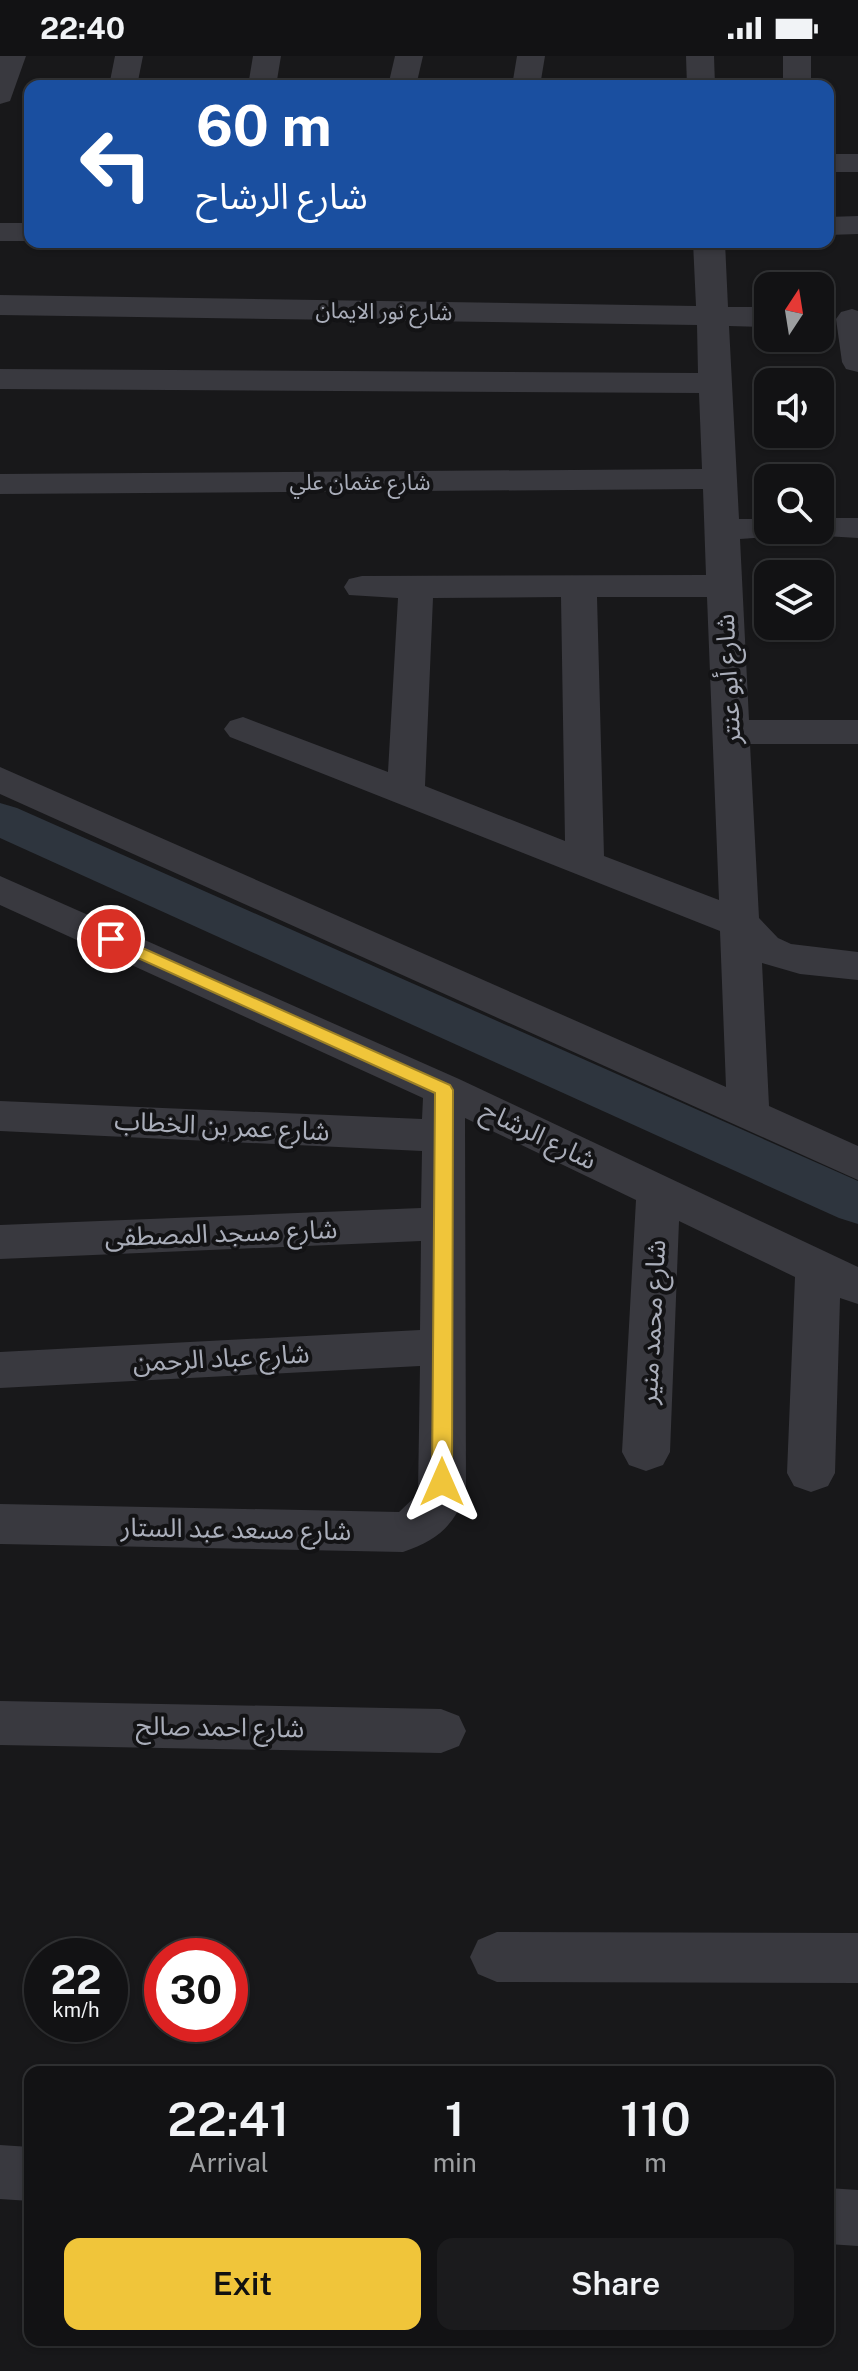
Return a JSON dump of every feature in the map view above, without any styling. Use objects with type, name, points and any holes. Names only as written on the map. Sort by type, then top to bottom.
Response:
[{"type":"street","points":[[12,56],[0,93],[24,93]]},
{"type":"street","points":[[124,80],[129,56]]},
{"type":"street","points":[[263,80],[267,56]]},
{"type":"street","points":[[403,80],[409,56]]},
{"type":"street","points":[[527,80],[531,56]]},
{"type":"street","points":[[700,56],[701,80]]},
{"type":"street","points":[[797,56],[797,80]]},
{"type":"street","points":[[834,163],[858,163]]},
{"type":"street","points":[[834,226],[858,225]]},
{"type":"street","points":[[0,232],[24,232]]},
{"type":"street","name":"شارع أبو عنتر","points":[[709,248],[748,1115]]},
{"type":"street","name":"شارع نور الايمان","points":[[0,305],[754,317]]},
{"type":"street","points":[[843,319],[858,362]]},
{"type":"street","points":[[0,379],[715,383]]},
{"type":"street","name":"شارع عثمان علي","points":[[0,484],[720,479]]},
{"type":"street","points":[[834,528],[858,528]]},
{"type":"street","points":[[722,529],[754,529]]},
{"type":"street","points":[[362,587],[724,586]]},
{"type":"street","points":[[406,793],[416,587]]},
{"type":"street","points":[[579,587],[585,864]]},
{"type":"street","points":[[243,729],[740,924],[751,930],[763,946],[778,954],[858,966]]},
{"type":"street","points":[[731,732],[858,732]]},
{"type":"street","points":[[0,779],[858,1164]]},
{"type":"street","name":"شارع الرشاح","points":[[0,889],[444,1090],[838,1278]]},
{"type":"street","points":[[442,1347],[444,1090]]},
{"type":"street","name":"شارع عمر بن الخطاب","points":[[0,1116],[443,1136]]},
{"type":"street","name":"شارع محمد منير","points":[[646,1452],[658,1192]]},
{"type":"street","name":"شارع مسجد المصطفى","points":[[0,1242],[443,1224]]},
{"type":"street","points":[[811,1473],[838,1278]]},
{"type":"street","name":"شارع عباد الرحمن","points":[[0,1370],[442,1347]]},
{"type":"street","name":"شارع مسعد عبد الستار","points":[[0,1524],[403,1532],[429,1518],[438,1507],[442,1482],[442,1347]]},
{"type":"street","name":"شارع احمد صالح","points":[[0,1723],[441,1731]]},
{"type":"street","points":[[497,1957],[858,1958]]},
{"type":"street","points":[[0,2172],[24,2174]]},
{"type":"street","points":[[834,2216],[858,2218]]},
{"type":"waterway","points":[[0,819],[858,1204]]},
{"type":"route","points":[[111,939],[444,1090],[442,1482]]}]
